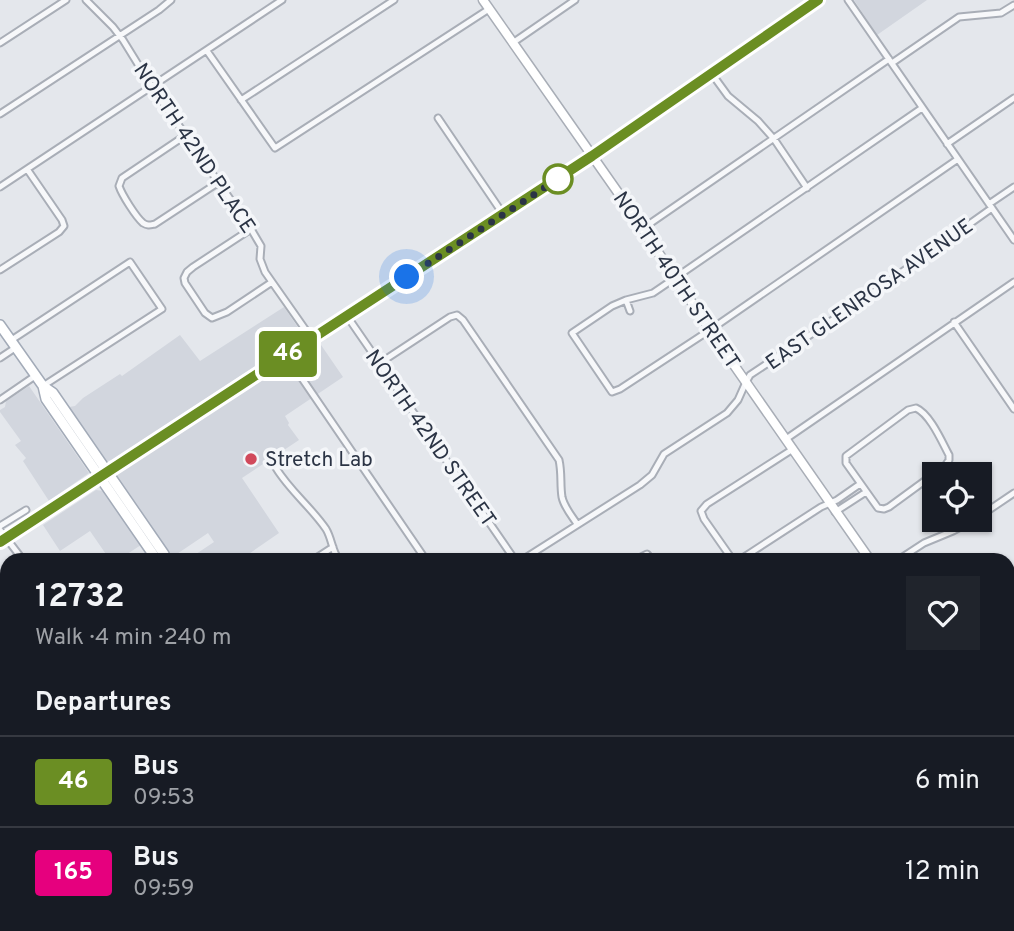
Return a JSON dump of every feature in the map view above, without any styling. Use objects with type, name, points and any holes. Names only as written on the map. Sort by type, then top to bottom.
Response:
[{"type":"main road","name":"NORTH 40TH STREET","points":[[483,0],[865,553]]},
{"type":"main road","points":[[3,540],[592,156],[818,0]]},
{"type":"main road","points":[[0,325],[43,386],[46,400],[163,553]]},
{"type":"main road","points":[[103,475],[153,553]]},
{"type":"street","points":[[0,43],[66,0]]},
{"type":"street","name":"NORTH 42ND PLACE","points":[[86,0],[119,35],[251,229],[261,246],[260,259],[263,267],[312,339]]},
{"type":"street","points":[[0,114],[159,10],[170,0]]},
{"type":"street","points":[[0,187],[282,0]]},
{"type":"street","points":[[241,100],[394,0]]},
{"type":"street","points":[[514,42],[575,0]]},
{"type":"street","points":[[848,0],[1014,240]]},
{"type":"street","points":[[642,229],[959,17],[1000,13],[1014,5]]},
{"type":"street","points":[[207,51],[275,148],[489,8]]},
{"type":"street","points":[[712,74],[728,96],[758,121],[774,139],[807,188]]},
{"type":"street","points":[[947,144],[1014,98]]},
{"type":"street","points":[[922,107],[653,293],[612,306],[572,333],[612,392],[710,330],[958,159]]},
{"type":"street","points":[[438,118],[503,214]]},
{"type":"street","points":[[186,135],[122,178],[119,186],[123,195],[145,224],[155,224],[219,182]]},
{"type":"street","points":[[0,270],[59,232],[64,226],[27,169]]},
{"type":"street","name":"EAST GLENROSA AVENUE","points":[[533,553],[640,485],[652,475],[664,454],[727,414],[738,400],[750,376],[864,299],[1014,187]]},
{"type":"street","points":[[251,229],[187,272],[184,278],[187,286],[205,313],[212,318],[219,317],[272,282]]},
{"type":"street","points":[[0,358],[13,344],[130,262],[162,309],[43,386]]},
{"type":"street","points":[[786,439],[1014,282]]},
{"type":"street","points":[[626,300],[629,311]]},
{"type":"street","points":[[380,363],[457,315],[559,460],[562,497],[578,524]]},
{"type":"street","name":"NORTH 42ND STREET","points":[[347,316],[510,553]]},
{"type":"street","points":[[954,323],[1014,409]]},
{"type":"street","points":[[286,355],[421,553]]},
{"type":"street","points":[[0,400],[35,376]]},
{"type":"street","points":[[911,409],[921,410],[935,429],[950,457],[949,461],[886,509],[878,508],[860,484],[846,463],[847,454],[911,409]]},
{"type":"street","points":[[728,553],[701,511],[707,504],[793,449]]},
{"type":"street","points":[[276,468],[327,530],[334,553]]},
{"type":"street","points":[[751,553],[860,484]]},
{"type":"street","points":[[835,512],[866,492]]},
{"type":"street","points":[[992,508],[1014,493]]},
{"type":"street","points":[[843,496],[848,503]]},
{"type":"street","points":[[16,553],[3,540],[0,528],[26,510]]},
{"type":"street","points":[[908,553],[924,542],[950,532]]},
{"type":"street","points":[[324,553],[333,547]]},
{"type":"shaded area","points":[[854,0],[927,0],[877,35]]},
{"type":"shaded area","points":[[284,307],[303,335],[112,460],[107,461],[104,458],[69,407],[75,406],[120,374],[122,376],[180,335],[200,361]]},
{"type":"shaded area","points":[[319,342],[343,377],[285,416],[299,440],[242,478],[279,533],[250,553],[198,553],[214,542],[208,533],[178,553],[168,553],[118,480],[120,471]]},
{"type":"shaded area","points":[[29,386],[89,473],[49,501],[23,461],[26,458],[15,445],[21,441],[0,412],[6,401]]},
{"type":"shaded area","points":[[96,490],[104,491],[141,545],[129,553],[105,553],[90,531],[60,551],[43,525]]},
{"type":"bus line","name":"46","points":[[0,542],[592,156],[818,0]]},
{"type":"place","name":"Stretch Lab","points":[[251,459]]},
{"type":"route","points":[[407,277],[558,179]]}]
